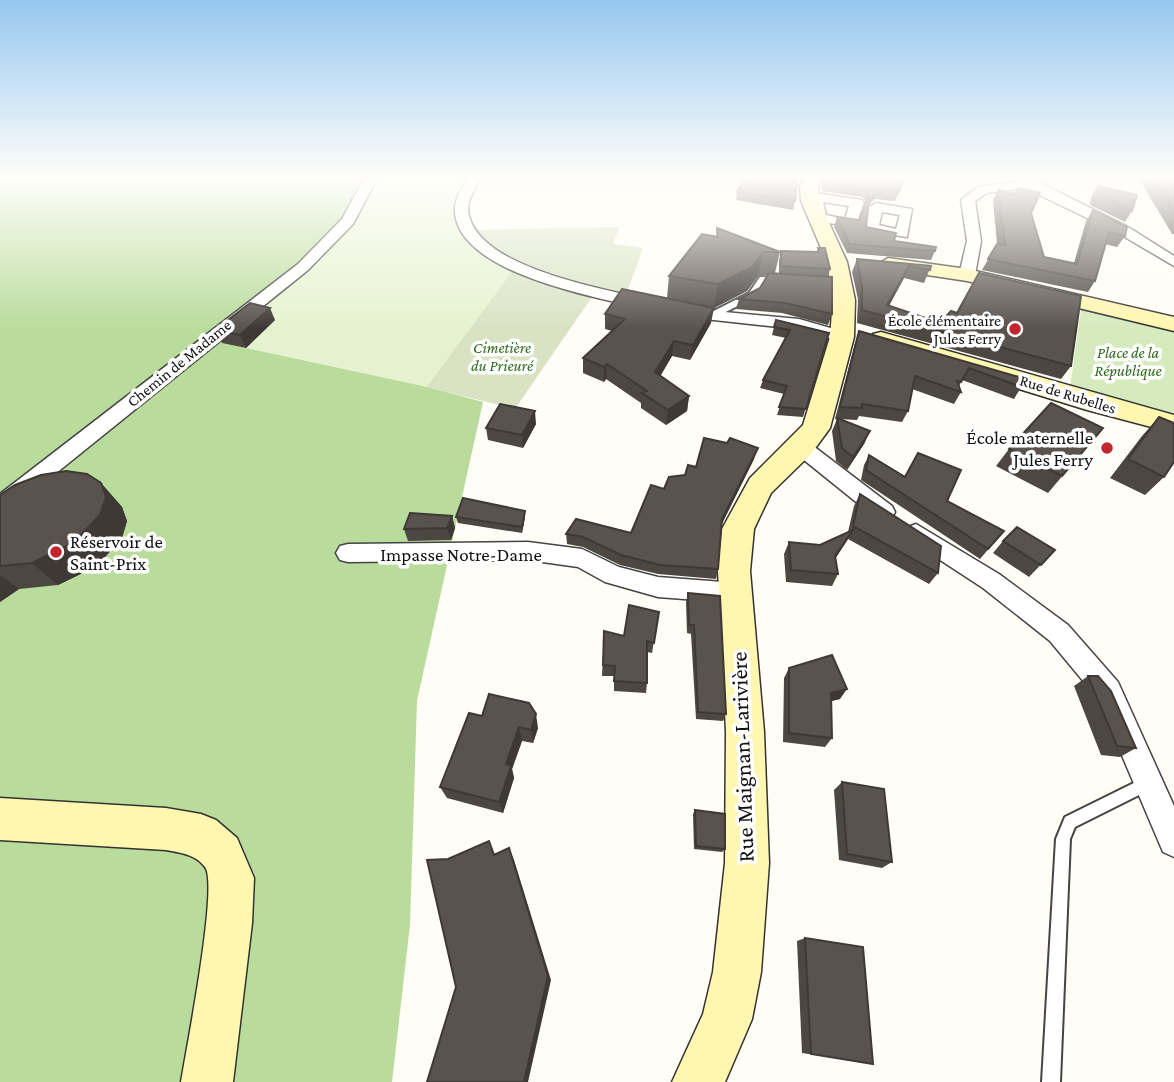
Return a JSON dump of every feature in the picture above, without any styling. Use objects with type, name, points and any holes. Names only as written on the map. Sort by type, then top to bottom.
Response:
[{"type":"street","name":"Chemin de Madame","points":[[0,506],[303,267],[341,227]]},
{"type":"street","points":[[469,227],[480,245],[494,257],[533,275],[681,312],[799,324],[842,333]]},
{"type":"street","name":"Rue Maignan-Larivière","points":[[698,1082],[727,1019],[737,972],[747,863],[746,757],[735,548],[746,510],[760,486],[802,447],[817,428],[842,333],[844,300],[835,284],[854,263],[829,227]]},
{"type":"street","points":[[967,275],[974,241],[972,227]]},
{"type":"street","points":[[1118,227],[1174,262]]},
{"type":"street","points":[[854,263],[908,265],[967,275],[1174,324]]},
{"type":"street","name":"Rue de Rubelles","points":[[842,333],[1174,424]]},
{"type":"street","points":[[802,447],[870,503],[991,581],[1059,633],[1108,691],[1174,841]]},
{"type":"street","name":"Impasse Notre-Dame","points":[[348,554],[528,551],[582,558],[612,575],[657,587],[736,593]]},
{"type":"street","points":[[0,819],[166,828],[201,835],[222,853],[232,878],[231,901],[207,1082]]},
{"type":"lane","points":[[711,316],[752,295],[763,279],[789,281]]},
{"type":"lane","points":[[1051,1082],[1063,839],[1070,822],[1148,783]]},
{"type":"green space","points":[[0,227],[471,227],[475,240],[488,255],[514,269],[428,387],[483,402],[417,701],[410,925],[392,1082],[0,1082]]},
{"type":"green space","points":[[343,227],[474,227],[481,251],[514,269],[427,387],[213,341]]},
{"type":"green space","points":[[620,227],[613,244],[643,248],[626,295],[543,275],[493,255],[476,230]]},
{"type":"green space","name":"Cimetière du Prieuré","points":[[514,269],[594,294],[515,409],[427,387]]},
{"type":"green space","name":"Place de la République","points":[[1081,309],[1174,331],[1174,415],[1070,387]]},
{"type":"building","points":[[842,227],[868,227],[896,233],[894,241],[936,247],[935,251],[850,244]]},
{"type":"building","points":[[1003,227],[1035,227],[1044,257],[1077,264],[1088,227],[1127,227],[1125,236],[1109,232],[1095,281],[988,259],[997,244],[1005,245]]},
{"type":"building","points":[[717,228],[780,252],[763,252],[752,267],[718,284],[669,276],[702,234],[718,237]]},
{"type":"building","points":[[818,248],[825,248],[830,269],[781,266],[781,251],[819,252]]},
{"type":"building","points":[[857,259],[931,266],[930,270],[909,266],[887,305],[940,323],[951,311],[957,313],[979,273],[1081,296],[1071,366],[862,310],[862,287]]},
{"type":"building","points":[[769,273],[832,277],[832,314],[785,303],[739,299],[760,288]]},
{"type":"building","points":[[622,289],[714,308],[693,345],[674,341],[655,372],[689,396],[668,410],[642,393],[647,391],[607,364],[604,367],[583,358],[625,319],[605,314]]},
{"type":"building","points":[[250,303],[270,308],[240,335],[215,330]]},
{"type":"building","points":[[776,320],[829,333],[806,409],[779,407],[787,386],[763,380],[790,330],[774,327]]},
{"type":"building","points":[[859,331],[1026,379],[1022,387],[969,368],[961,382],[957,381],[961,392],[915,376],[908,411],[862,404],[862,408],[840,407]]},
{"type":"building","points":[[1051,403],[1103,428],[1062,476],[1009,449]]},
{"type":"building","points":[[500,404],[535,411],[522,435],[486,428]]},
{"type":"building","points":[[1159,417],[1174,423],[1174,462],[1164,477],[1128,459]]},
{"type":"building","points":[[837,418],[870,431],[853,457],[842,448]]},
{"type":"building","points":[[704,438],[727,443],[730,438],[758,448],[722,519],[718,569],[660,565],[621,555],[583,537],[566,534],[576,519],[631,533],[651,485],[664,489],[669,477],[685,475],[688,465],[696,467]]},
{"type":"building","points":[[918,453],[961,470],[947,501],[1004,531],[988,549],[866,470],[869,455],[905,477]]},
{"type":"building","points":[[66,471],[87,474],[101,483],[106,497],[100,515],[73,543],[32,563],[0,566],[0,495],[15,485],[41,475]]},
{"type":"building","points":[[860,494],[941,546],[938,573],[853,526]]},
{"type":"building","points":[[463,498],[525,511],[522,527],[456,517]]},
{"type":"building","points":[[410,513],[452,516],[447,528],[404,529]]},
{"type":"building","points":[[1017,527],[1055,550],[1041,565],[1003,541]]},
{"type":"building","points":[[853,530],[835,556],[838,574],[791,570],[789,542],[820,545]]},
{"type":"building","points":[[688,593],[720,596],[726,714],[698,712],[694,625],[689,625]]},
{"type":"building","points":[[629,605],[659,612],[654,643],[647,641],[647,683],[614,681],[615,666],[603,665],[604,631],[624,636]]},
{"type":"building","points":[[832,655],[847,689],[831,693],[832,738],[789,733],[789,668]]},
{"type":"building","points":[[1088,676],[1098,676],[1111,691],[1136,748],[1117,746]]},
{"type":"building","points":[[489,694],[529,703],[536,714],[531,730],[519,727],[506,764],[511,766],[499,802],[440,787],[469,713],[482,716]]},
{"type":"building","points":[[842,782],[884,789],[892,862],[847,854]]},
{"type":"building","points":[[695,810],[725,814],[725,849],[696,846]]},
{"type":"building","points":[[489,841],[494,855],[509,848],[548,976],[524,1082],[427,1082],[456,987],[427,860],[448,859]]},
{"type":"building","points":[[805,938],[863,947],[873,1064],[811,1054]]},
{"type":"place","name":"École élémentaire Jules Ferry","points":[[1015,329]]},
{"type":"place","name":"École maternelle Jules Ferry","points":[[1107,448]]},
{"type":"place","name":"Réservoir de Saint-Prix","points":[[56,552]]}]
